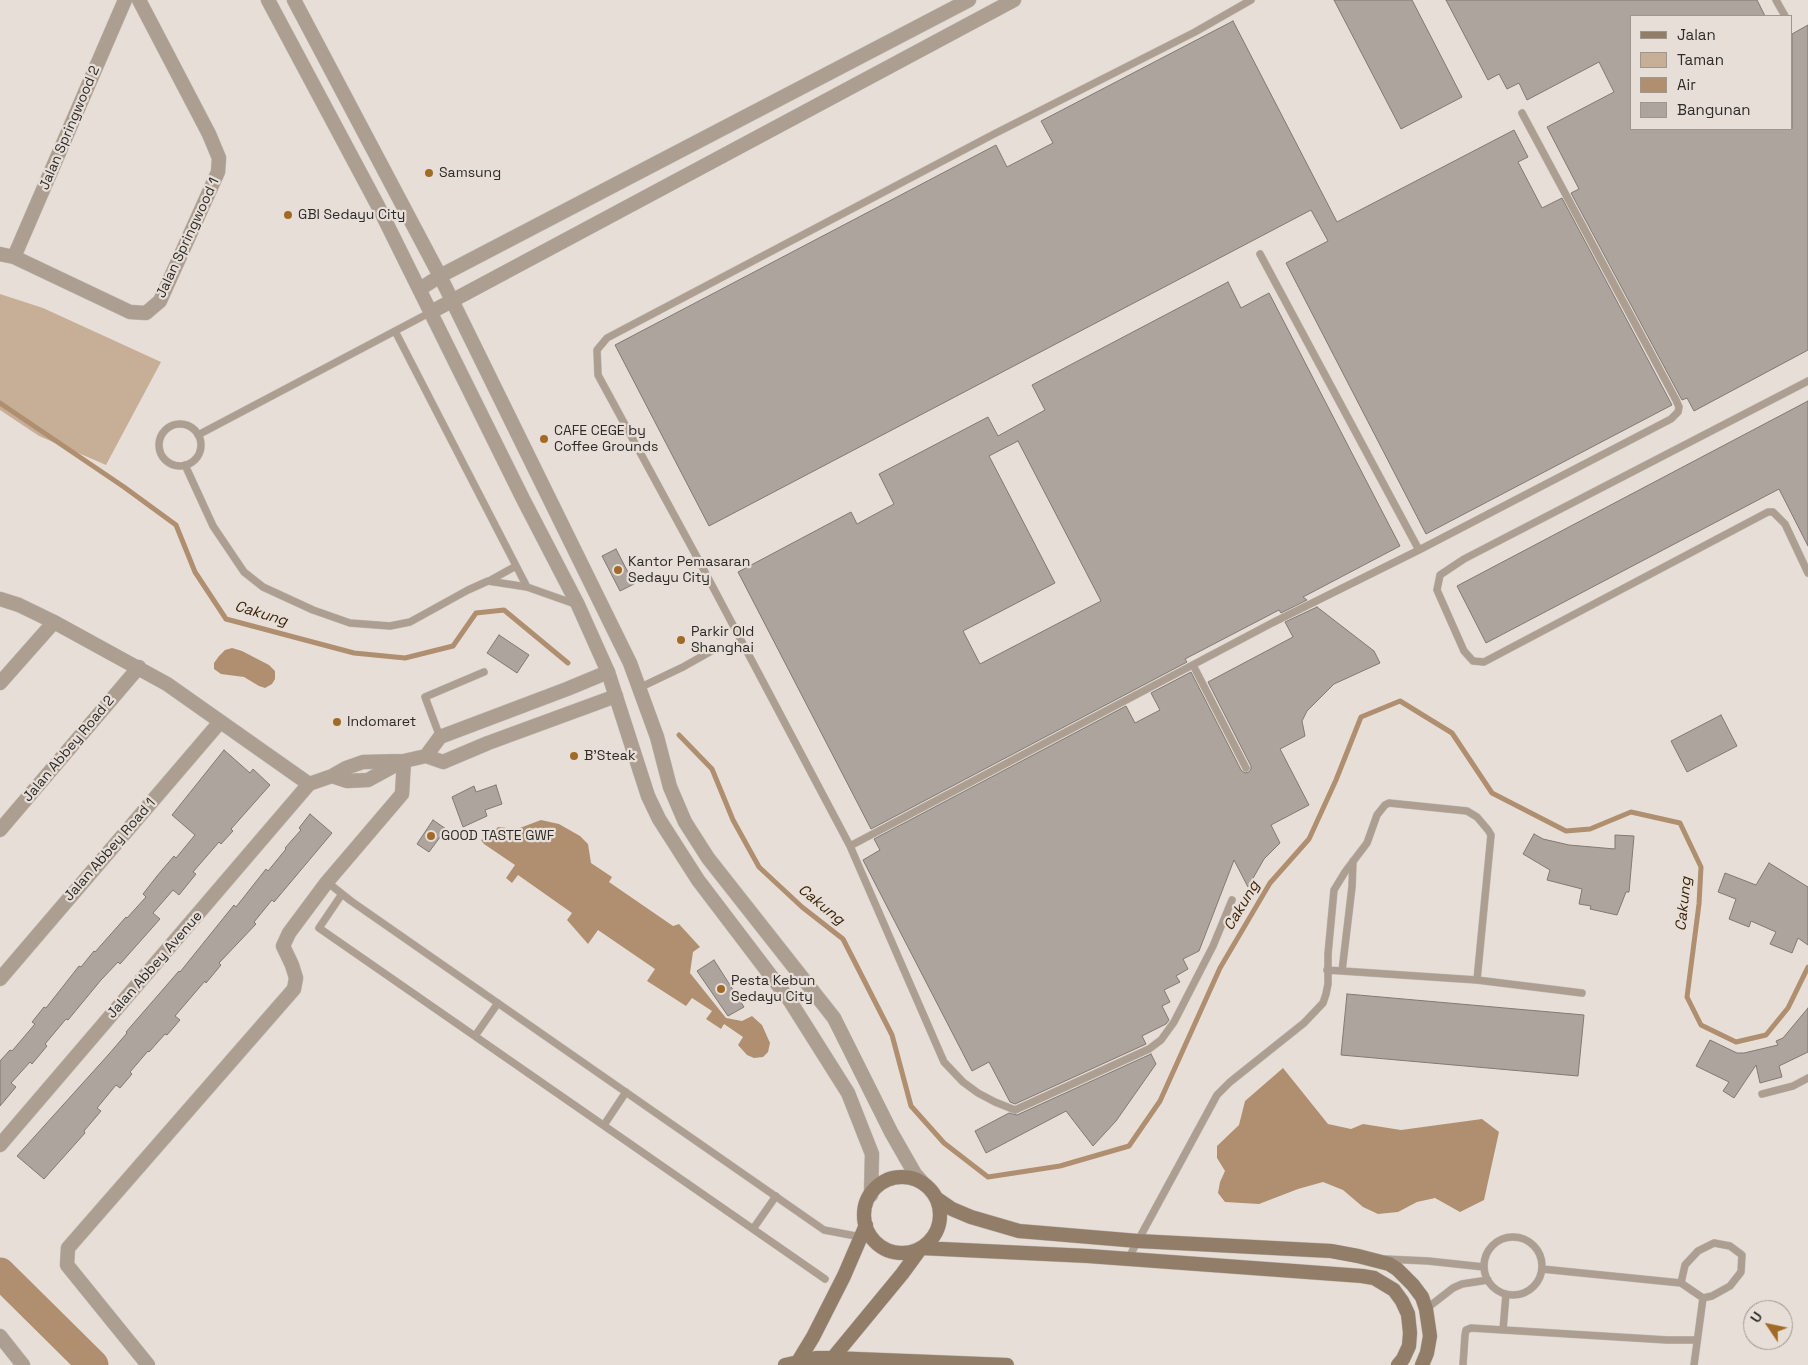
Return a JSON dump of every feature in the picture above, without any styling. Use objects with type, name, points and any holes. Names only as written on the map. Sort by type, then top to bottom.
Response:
[{"type":"main road","points":[[798,1363],[844,1276],[863,1231],[866,1204],[871,1195],[877,1187],[895,1178],[905,1177],[915,1179],[924,1184],[936,1198],[952,1209],[971,1217],[1019,1231],[1138,1241],[1331,1251],[1389,1264],[1397,1269],[1413,1285],[1422,1297],[1426,1309],[1430,1336],[1427,1353],[1422,1365]]},
{"type":"main road","points":[[830,1361],[902,1274],[921,1248],[930,1240],[939,1224],[940,1215],[936,1198]]},
{"type":"main road","points":[[863,1231],[888,1250],[899,1252],[910,1252],[921,1248],[1128,1259],[1374,1278],[1394,1290],[1408,1314],[1409,1346],[1398,1365]]},
{"type":"main road","points":[[785,1365],[816,1358],[830,1361],[1007,1365]]},
{"type":"street","name":"Jalan Springwood 2","points":[[14,257],[125,0]]},
{"type":"street","name":"Jalan Springwood 1","points":[[14,257],[130,312],[146,313],[160,301],[218,172],[219,158],[209,134],[139,0]]},
{"type":"street","points":[[268,0],[378,206],[523,498],[578,604],[608,672],[648,796],[659,819],[698,880],[790,1001],[848,1093],[872,1154],[871,1195]]},
{"type":"street","points":[[294,0],[440,276],[630,663],[657,737],[670,787],[685,822],[708,858],[834,1018],[898,1145],[915,1174],[924,1184]]},
{"type":"street","points":[[420,289],[440,276],[969,0]]},
{"type":"street","points":[[431,312],[1014,0]]},
{"type":"street","points":[[822,78],[833,96]]},
{"type":"street","points":[[0,254],[14,257]]},
{"type":"street","points":[[0,599],[54,622],[168,684],[309,784],[363,762],[404,761],[426,756],[443,762],[488,743],[638,688]]},
{"type":"street","points":[[0,683],[54,622]]},
{"type":"street","points":[[426,756],[440,738],[630,663]]},
{"type":"street","name":"Jalan Abbey Road 2","points":[[0,830],[139,667]]},
{"type":"street","name":"Jalan Abbey Road 1","points":[[0,979],[220,722]]},
{"type":"street","points":[[148,1365],[67,1265],[68,1248],[294,989],[296,978],[283,946],[289,933],[327,882],[402,794],[404,761]]},
{"type":"street","name":"Jalan Abbey Avenue","points":[[0,1145],[309,784]]},
{"type":"street","points":[[0,1336],[23,1365]]},
{"type":"lane","points":[[1232,900],[1213,946],[1174,1022],[1162,1040],[1149,1049],[1015,1110],[978,1093],[963,1082],[944,1062],[940,1048],[850,846],[598,375],[597,350],[607,338],[994,134],[1194,32],[1251,0]]},
{"type":"lane","points":[[1776,0],[1784,15]]},
{"type":"lane","points":[[850,846],[1272,623],[1419,550],[1671,419],[1678,412],[1679,406],[1676,400],[1522,113]]},
{"type":"lane","points":[[1260,254],[1419,550]]},
{"type":"lane","points":[[198,435],[431,312]]},
{"type":"lane","points":[[395,331],[527,587]]},
{"type":"lane","points":[[1808,380],[1464,559],[1440,575],[1437,590],[1464,651],[1473,661],[1484,662],[1768,512],[1773,512],[1785,524],[1808,573]]},
{"type":"lane","points":[[179,423],[193,428],[200,440],[200,450],[194,459],[185,465],[175,465],[166,461],[160,452],[158,442],[166,428],[179,423]]},
{"type":"lane","points":[[185,465],[213,526],[244,572],[263,588],[350,624],[390,626],[410,622],[516,566]]},
{"type":"lane","points":[[488,581],[527,587],[578,604]]},
{"type":"lane","points":[[638,688],[683,667],[715,649]]},
{"type":"lane","points":[[1193,665],[1246,768]]},
{"type":"lane","points":[[440,738],[425,697],[484,672]]},
{"type":"lane","points":[[1128,1259],[1217,1095],[1230,1082],[1304,1023],[1323,1003],[1326,994],[1334,890],[1368,843],[1371,829],[1381,808],[1390,803],[1467,811],[1477,817],[1491,836],[1477,980]]},
{"type":"lane","points":[[1342,971],[1354,861]]},
{"type":"lane","points":[[327,882],[824,1230],[863,1231]]},
{"type":"lane","points":[[342,894],[319,928],[825,1279]]},
{"type":"lane","points":[[1327,970],[1477,980],[1582,993]]},
{"type":"lane","points":[[476,1036],[498,1003]]},
{"type":"lane","points":[[1762,1094],[1793,1086],[1808,1078]]},
{"type":"lane","points":[[604,1125],[626,1092]]},
{"type":"lane","points":[[753,1229],[776,1196]]},
{"type":"lane","points":[[1512,1237],[1520,1237],[1534,1246],[1542,1260],[1542,1269],[1536,1284],[1522,1293],[1506,1294],[1492,1286],[1485,1276],[1484,1267],[1486,1254],[1491,1247],[1497,1242],[1512,1237]]},
{"type":"lane","points":[[1542,1269],[1681,1282],[1703,1298],[1712,1296],[1730,1286],[1740,1272],[1742,1255],[1730,1246],[1714,1243],[1698,1251],[1685,1265],[1681,1282]]},
{"type":"lane","points":[[1365,1258],[1428,1261],[1484,1267]]},
{"type":"lane","points":[[1426,1309],[1453,1288],[1462,1284],[1488,1280]]},
{"type":"lane","points":[[1503,1330],[1506,1294]]},
{"type":"lane","points":[[1694,1365],[1703,1298]]},
{"type":"lane","points":[[1463,1365],[1466,1330],[1471,1328],[1667,1340],[1697,1340]]},
{"type":"green space","points":[[0,294],[43,308],[161,362],[106,465],[39,436],[0,410]]},
{"type":"water","points":[[232,648],[269,665],[275,671],[275,679],[272,684],[265,688],[244,677],[221,674],[214,669],[214,663],[219,656],[225,650]]},
{"type":"water","points":[[541,820],[559,824],[580,836],[588,844],[591,863],[612,877],[609,882],[673,926],[679,924],[700,947],[693,952],[690,973],[726,1018],[742,1021],[752,1016],[762,1025],[770,1043],[768,1052],[763,1057],[754,1058],[747,1055],[738,1045],[743,1037],[724,1024],[721,1029],[706,1019],[712,1011],[692,998],[686,1006],[647,981],[655,969],[598,930],[588,944],[567,920],[572,913],[518,875],[512,883],[506,878],[515,865],[481,840],[490,836],[498,827],[517,829]]},
{"type":"water","points":[[1283,1068],[1328,1124],[1351,1129],[1363,1124],[1401,1130],[1482,1119],[1499,1132],[1484,1200],[1460,1212],[1435,1198],[1417,1202],[1398,1212],[1378,1214],[1363,1207],[1343,1190],[1323,1182],[1298,1189],[1259,1204],[1225,1202],[1218,1193],[1225,1171],[1217,1158],[1217,1146],[1239,1125],[1245,1101]]},
{"type":"building","points":[[1334,0],[1412,0],[1462,97],[1401,129]]},
{"type":"building","points":[[1446,0],[1757,0],[1764,15],[1630,15],[1630,130],[1793,130],[1793,33],[1808,25],[1808,350],[1694,411],[1687,398],[1682,400],[1571,193],[1579,189],[1547,127],[1614,92],[1599,62],[1527,100],[1519,83],[1507,89],[1499,74],[1488,80]]},
{"type":"building","points":[[1233,21],[1337,222],[1514,130],[1528,157],[1518,162],[1542,208],[1562,198],[1672,405],[1426,534],[1286,263],[1328,241],[1311,210],[709,526],[615,345],[996,145],[1007,167],[1053,143],[1041,121]]},
{"type":"building","points":[[1228,282],[1241,308],[1269,293],[1400,546],[1303,597],[1307,600],[1281,613],[1279,610],[1185,659],[1187,662],[871,829],[738,572],[851,512],[857,524],[894,504],[879,474],[988,417],[998,436],[1045,410],[1032,385]],"holes":[[[1018,441],[1101,601],[980,664],[963,631],[1055,583],[989,456]]]},
{"type":"building","points":[[1808,401],[1808,546],[1779,489],[1486,643],[1457,586]]},
{"type":"building","name":"Kantor Pemasaran Sedayu City","points":[[616,549],[634,584],[620,591],[602,556]]},
{"type":"building","points":[[1317,607],[1374,651],[1380,663],[1334,684],[1307,711],[1302,721],[1305,736],[1280,749],[1309,805],[1271,825],[1280,843],[1264,859],[1248,887],[1234,860],[1199,951],[1183,959],[1188,969],[1176,976],[1180,982],[1164,990],[1170,1002],[1162,1006],[1169,1020],[1166,1024],[1142,1036],[1146,1044],[1015,1104],[1010,1102],[989,1062],[972,1071],[863,860],[880,850],[874,839],[1126,706],[1135,723],[1160,710],[1151,693],[1191,672],[1241,770],[1245,773],[1249,772],[1251,766],[1208,682],[1293,637],[1285,622]]},
{"type":"building","points":[[499,635],[529,655],[517,673],[487,653]]},
{"type":"building","points":[[1721,715],[1737,746],[1687,772],[1671,741]]},
{"type":"building","points":[[224,750],[250,773],[253,769],[270,785],[231,829],[233,831],[221,844],[219,842],[193,872],[196,874],[179,895],[173,890],[153,913],[160,919],[120,964],[118,962],[101,980],[68,1020],[66,1019],[45,1044],[47,1046],[32,1064],[30,1062],[11,1083],[16,1087],[0,1106],[0,1061],[10,1050],[12,1051],[35,1024],[32,1022],[44,1007],[46,1008],[79,966],[81,967],[146,897],[143,894],[157,876],[174,856],[176,858],[195,835],[172,815]]},
{"type":"building","points":[[496,785],[502,804],[485,810],[487,816],[463,827],[452,797],[474,786],[476,792]]},
{"type":"building","points":[[310,814],[332,833],[274,902],[272,900],[254,922],[256,924],[219,963],[221,965],[206,983],[205,981],[175,1016],[180,1020],[167,1035],[165,1034],[148,1051],[130,1072],[132,1074],[120,1088],[116,1085],[97,1108],[101,1111],[84,1131],[85,1133],[44,1179],[17,1156],[180,972],[234,905],[236,907],[266,869],[268,871],[301,830],[299,828]]},
{"type":"building","name":"GOOD TASTE GWF","points":[[433,820],[446,829],[429,852],[417,844]]},
{"type":"building","points":[[1534,834],[1543,839],[1569,845],[1615,849],[1615,835],[1634,836],[1629,892],[1626,892],[1617,915],[1590,909],[1591,906],[1579,904],[1582,889],[1547,880],[1550,870],[1523,854]]},
{"type":"building","points":[[1769,863],[1808,887],[1808,945],[1798,938],[1792,953],[1770,944],[1776,932],[1751,921],[1749,927],[1729,919],[1736,899],[1718,892],[1725,873],[1756,885]]},
{"type":"building","name":"Pesta Kebun Sedayu City","points":[[714,960],[744,1007],[728,1016],[697,971]]},
{"type":"building","points":[[1347,994],[1584,1015],[1578,1076],[1341,1055]]},
{"type":"building","points":[[1808,1008],[1808,1052],[1779,1066],[1782,1077],[1760,1083],[1756,1065],[1734,1098],[1723,1091],[1729,1082],[1696,1066],[1710,1040],[1737,1053],[1778,1045],[1776,1041],[1783,1038]]},
{"type":"building","points":[[1151,1054],[1156,1064],[1116,1121],[1093,1146],[1066,1111],[986,1153],[975,1131],[1009,1113],[1017,1115]]},
{"type":"waterway","name":"Cakung","points":[[0,403],[124,487],[176,525],[195,572],[226,619],[354,653],[405,658],[453,646],[476,613],[504,610],[568,663]]},
{"type":"waterway","name":"Cakung","points":[[679,735],[712,769],[733,820],[759,867],[802,907],[843,939],[892,1035],[911,1106],[944,1143],[988,1177],[1060,1166],[1129,1146],[1160,1101],[1220,968],[1270,883],[1309,839],[1336,780],[1361,717],[1400,701],[1452,733],[1492,793],[1566,831],[1590,829],[1631,812],[1680,823],[1701,867],[1699,904],[1687,997],[1701,1025],[1736,1042],[1766,1035],[1788,1008],[1808,967]]},
{"type":"waterway","points":[[0,1273],[93,1365]]},
{"type":"place","name":"Samsung","points":[[429,173]]},
{"type":"place","name":"GBI Sedayu City","points":[[288,215]]},
{"type":"place","name":"CAFE CEGE by Coffee Grounds","points":[[544,439]]},
{"type":"place","name":"Kantor Pemasaran Sedayu City","points":[[618,570]]},
{"type":"place","name":"Parkir Old Shanghai","points":[[681,640]]},
{"type":"place","name":"Indomaret","points":[[337,722]]},
{"type":"place","name":"B'Steak","points":[[574,756]]},
{"type":"place","name":"GOOD TASTE GWF","points":[[431,836]]},
{"type":"place","name":"Pesta Kebun Sedayu City","points":[[721,989]]}]
